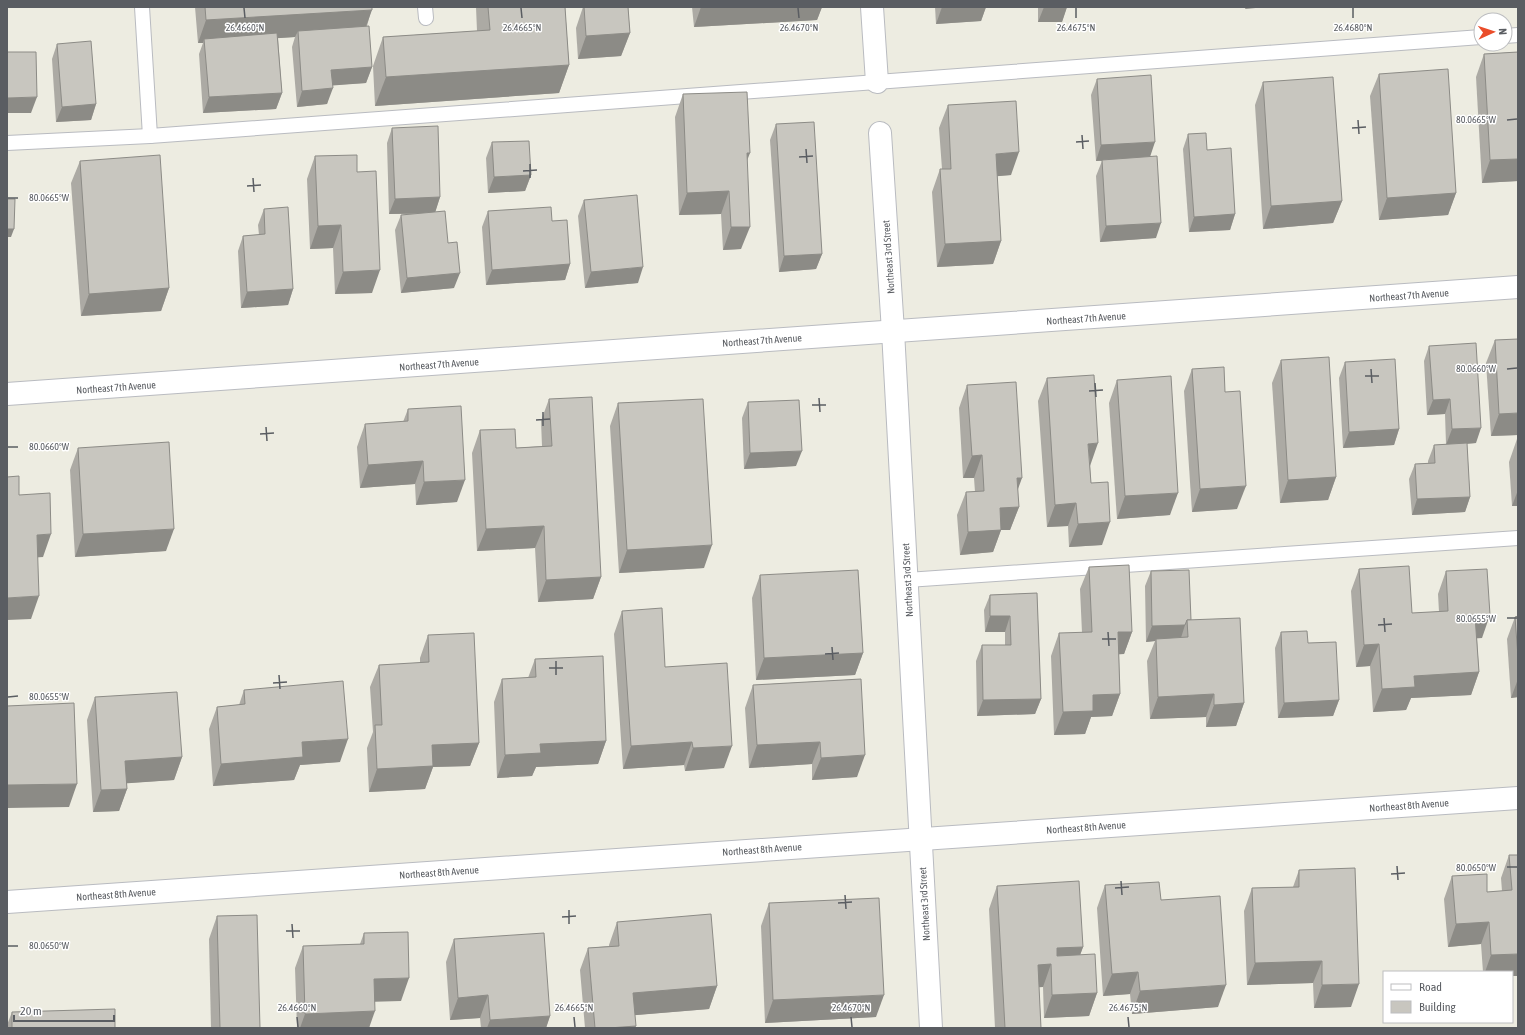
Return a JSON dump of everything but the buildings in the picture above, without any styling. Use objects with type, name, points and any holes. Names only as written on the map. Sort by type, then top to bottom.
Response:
[{"type":"street","points":[[872,7],[877,82]]},
{"type":"street","name":"Northeast 3rd Street","points":[[880,133],[893,331],[931,1028]]},
{"type":"street","name":"Northeast 7th Avenue","points":[[7,394],[1518,287]]},
{"type":"street","name":"Northeast 8th Avenue","points":[[7,902],[1518,798]]},
{"type":"lane","points":[[142,7],[150,136]]},
{"type":"lane","points":[[7,143],[150,136],[1473,38]]},
{"type":"lane","points":[[907,580],[1518,538]]}]
